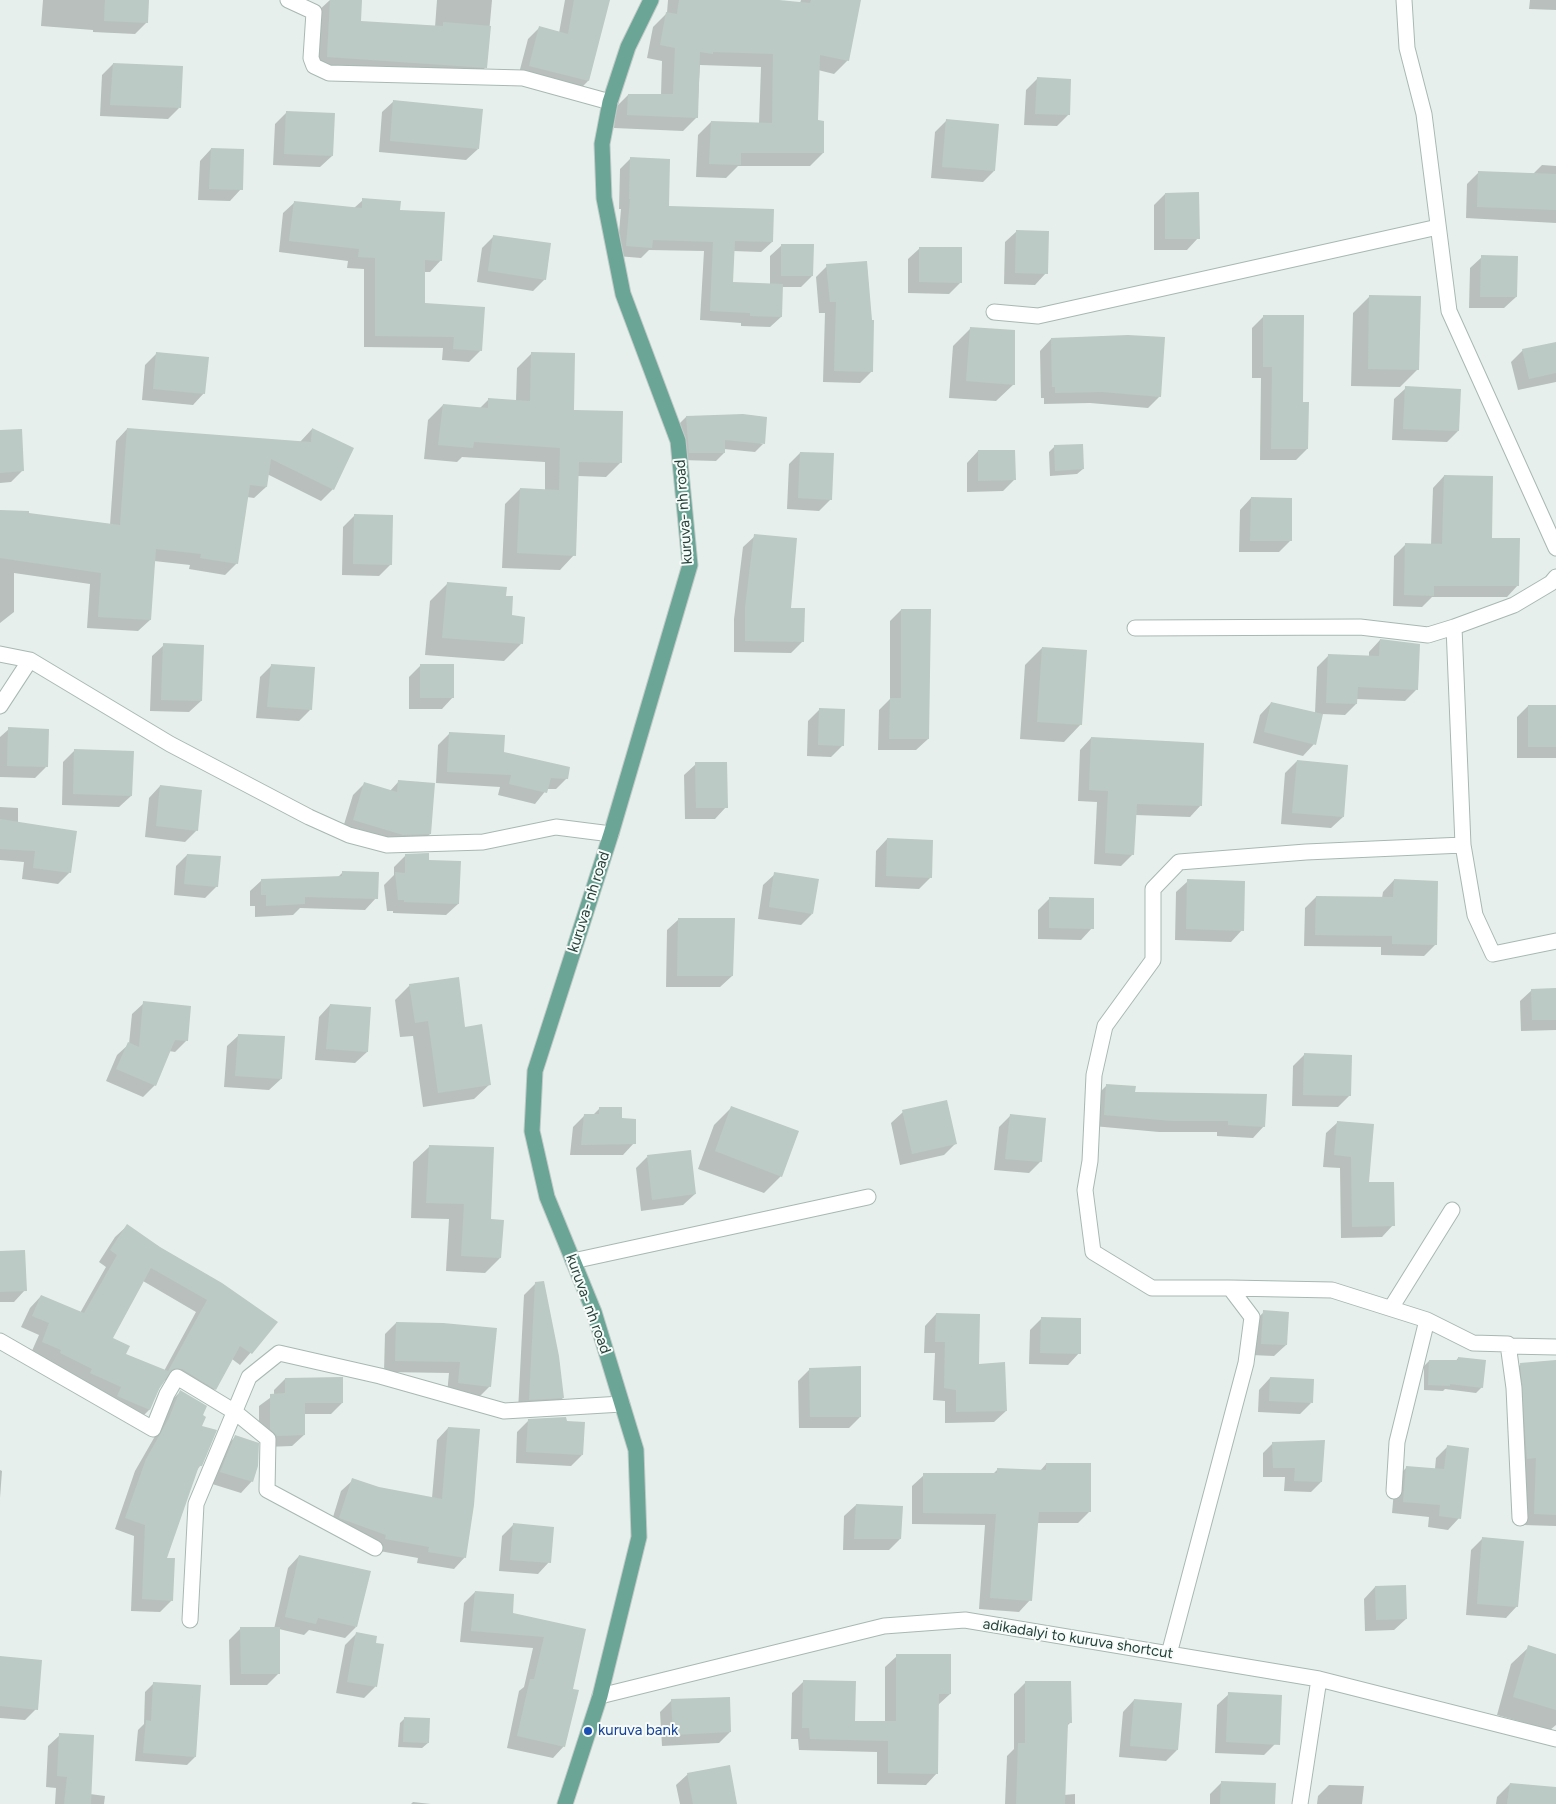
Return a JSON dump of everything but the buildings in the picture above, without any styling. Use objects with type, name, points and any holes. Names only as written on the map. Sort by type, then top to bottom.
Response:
[{"type":"main road","name":"kuruva- nh road","points":[[565,1804],[600,1696],[639,1537],[636,1450],[594,1312],[546,1197],[532,1131],[535,1072],[611,834],[690,565],[678,441],[623,294],[604,198],[602,144],[610,102],[628,47],[651,0]]},
{"type":"street","points":[[288,0],[314,12],[311,58],[314,66],[328,73],[523,78],[610,102]]},
{"type":"street","points":[[1404,0],[1407,48],[1424,114],[1449,311],[1556,548]]},
{"type":"street","points":[[994,312],[1038,316],[1438,227]]},
{"type":"street","points":[[1135,628],[1360,628],[1428,635],[1514,605],[1551,583],[1556,577]]},
{"type":"street","points":[[1454,627],[1463,845],[1475,915],[1493,954],[1556,941]]},
{"type":"street","points":[[0,654],[30,660],[170,744],[349,835],[387,845],[483,842],[556,826],[611,834]]},
{"type":"street","points":[[0,706],[30,660]]},
{"type":"street","points":[[1463,845],[1306,852],[1179,862],[1153,888],[1153,960],[1105,1026],[1094,1075],[1090,1161],[1085,1190],[1093,1252],[1152,1288],[1332,1290],[1427,1320],[1473,1343],[1556,1347]]},
{"type":"street","points":[[573,1261],[868,1197]]},
{"type":"street","points":[[1391,1308],[1452,1210]]},
{"type":"street","points":[[1169,1654],[1246,1363],[1252,1317],[1230,1288]]},
{"type":"street","points":[[1394,1492],[1397,1442],[1427,1320]]},
{"type":"street","points":[[0,1341],[153,1429],[167,1394],[177,1377],[235,1412],[268,1439],[267,1490],[375,1548]]},
{"type":"street","points":[[1508,1346],[1514,1388],[1520,1518]]},
{"type":"street","points":[[190,1620],[196,1504],[250,1377],[279,1353],[380,1376],[504,1411],[622,1404]]},
{"type":"street","name":"adikadalyi to kuruva shortcut","points":[[600,1696],[884,1626],[965,1620],[1319,1679],[1556,1739]]},
{"type":"street","points":[[1300,1804],[1319,1679]]},
{"type":"place","name":"kuruva bank","points":[[588,1731]]}]
